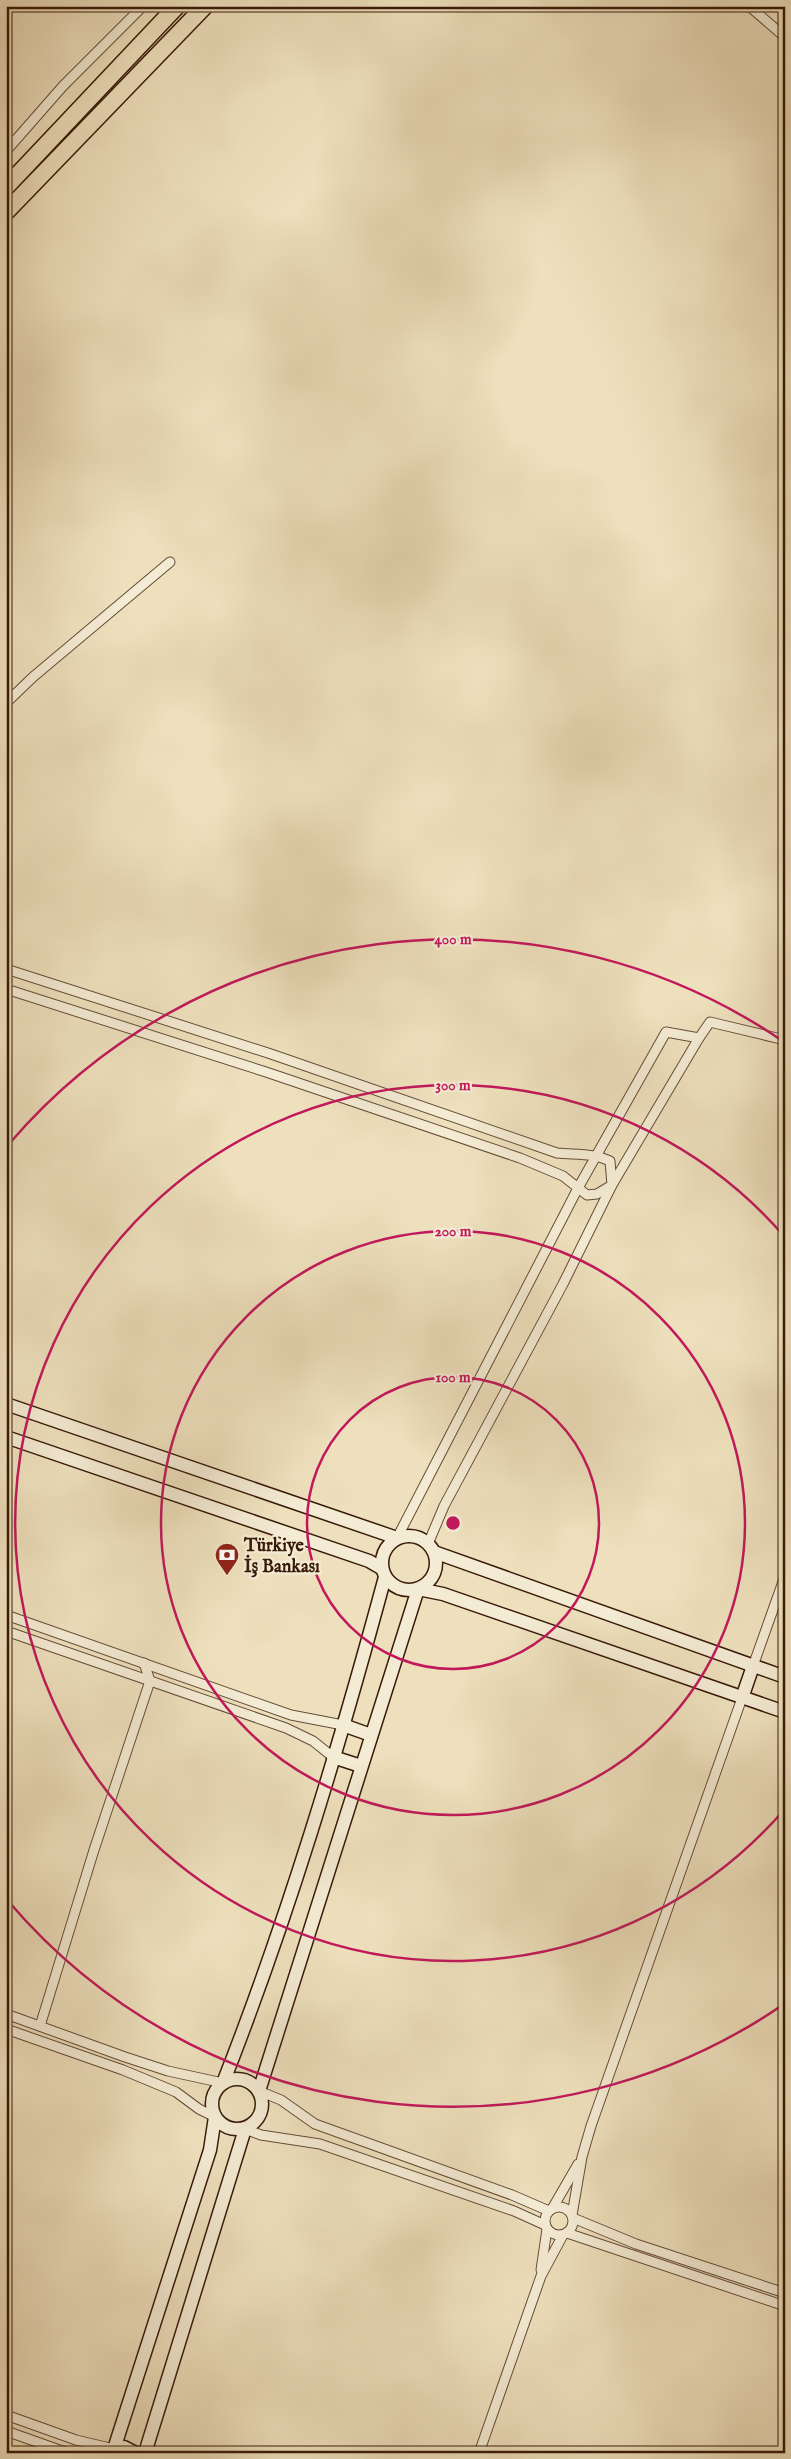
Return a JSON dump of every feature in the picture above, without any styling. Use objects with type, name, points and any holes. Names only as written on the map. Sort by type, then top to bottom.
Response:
[{"type":"highway","points":[[6,187],[177,6]]},
{"type":"highway","points":[[6,212],[205,6]]},
{"type":"street","points":[[6,151],[63,86],[143,6]]},
{"type":"street","points":[[749,6],[785,37]]},
{"type":"street","points":[[6,703],[33,676],[170,562]]},
{"type":"street","points":[[6,969],[271,1054],[557,1153],[581,1156],[598,1154],[610,1160],[612,1185]]},
{"type":"street","points":[[6,989],[266,1072],[520,1158],[563,1176],[587,1195],[597,1194],[612,1185]]},
{"type":"street","points":[[6,2029],[122,2070],[176,2092],[199,2109],[215,2117],[226,2127],[236,2130],[245,2129],[253,2125],[262,2112],[263,2103],[259,2091],[418,1589],[429,1582],[434,1574],[436,1562],[431,1548],[444,1506],[563,1284],[612,1185],[710,1022],[785,1040]]},
{"type":"street","points":[[397,1538],[578,1188],[666,1032],[699,1038]]},
{"type":"street","points":[[6,1404],[397,1538]]},
{"type":"street","points":[[6,1437],[369,1561],[383,1572],[400,1590],[418,1589],[444,1594],[785,1712]]},
{"type":"street","points":[[112,2451],[210,2150],[215,2117],[212,2105],[213,2096],[224,2083],[248,2020],[333,1757],[383,1572],[382,1554],[388,1544],[397,1538],[406,1536],[418,1537],[431,1548],[785,1678]]},
{"type":"street","points":[[479,2453],[541,2276],[565,2234],[573,2226],[582,2157],[785,1576]]},
{"type":"street","points":[[6,1616],[291,1715],[343,1724],[371,1735]]},
{"type":"street","points":[[27,1638],[32,1624]]},
{"type":"street","points":[[6,1631],[286,1728],[313,1741],[333,1757],[361,1766]]},
{"type":"street","points":[[40,2026],[94,1850],[150,1681],[144,1663]]},
{"type":"street","points":[[6,2014],[168,2070],[224,2083],[233,2079],[245,2080],[259,2091],[281,2100],[315,2124],[551,2210],[563,2208],[573,2217],[636,2244],[785,2293]]},
{"type":"street","points":[[245,2129],[261,2135],[320,2144],[514,2211],[546,2227],[554,2234],[565,2234],[785,2306]]},
{"type":"street","points":[[145,2453],[245,2129]]},
{"type":"street","points":[[541,2276],[546,2227],[545,2219],[582,2157]]},
{"type":"street","points":[[749,2295],[754,2283]]},
{"type":"street","points":[[6,2415],[112,2451],[124,2447],[136,2453]]},
{"type":"street","points":[[6,2431],[68,2453]]},
{"type":"place","name":"Türkiye İş Bankası","points":[[227,1576]]}]
